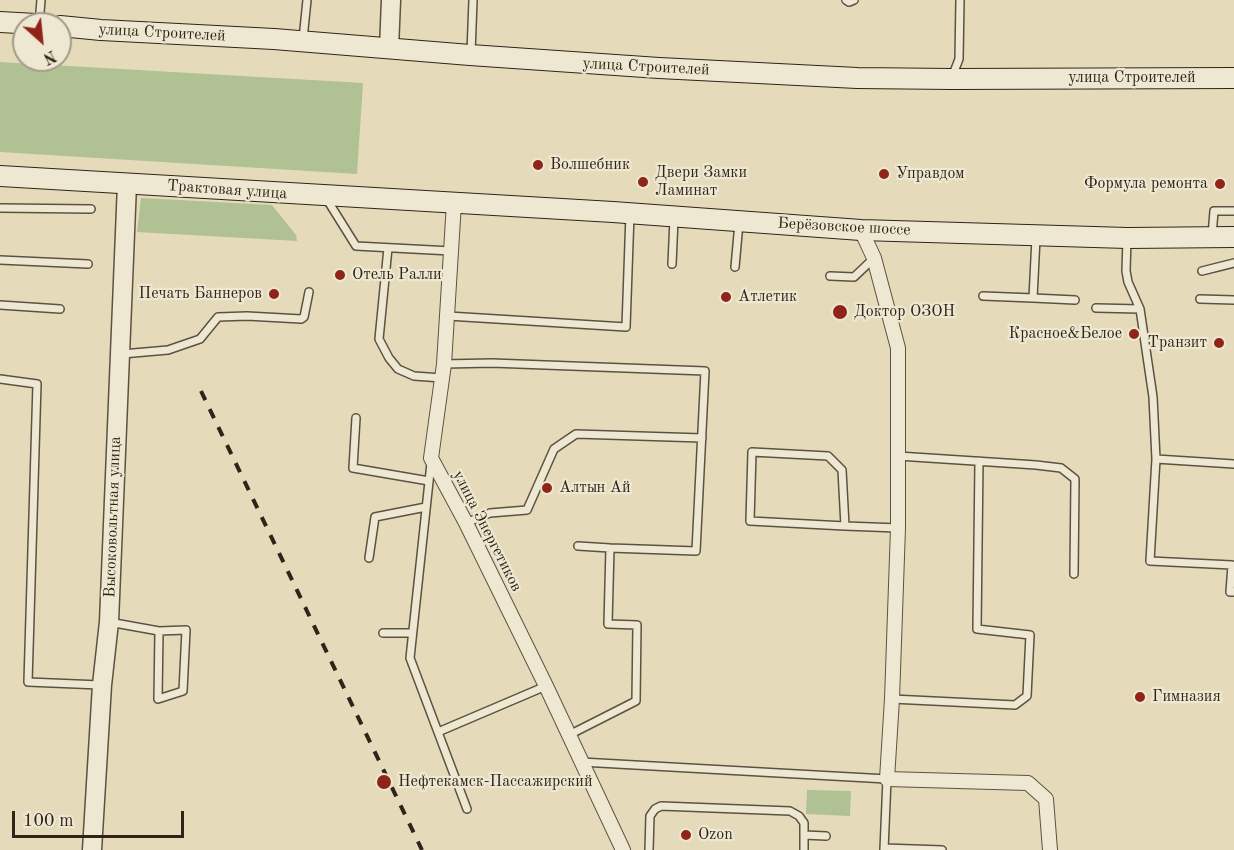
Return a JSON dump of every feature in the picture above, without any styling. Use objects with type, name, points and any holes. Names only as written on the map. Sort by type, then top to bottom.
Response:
[{"type":"main road","name":"улица Строителей","points":[[72,27],[659,68],[858,78],[1234,78]]},
{"type":"main road","name":"Трактовая улица","points":[[0,176],[454,203]]},
{"type":"main road","name":"Берёзовское шоссе","points":[[454,203],[861,230],[1127,238],[1234,237]]},
{"type":"street","points":[[389,48],[391,0]]},
{"type":"street","name":"Высоковольтная улица","points":[[92,850],[102,685],[109,622],[127,184]]},
{"type":"street","name":"улица Энергетиков","points":[[454,203],[448,316],[431,458],[466,523],[546,686],[623,850]]},
{"type":"street","points":[[861,230],[874,258],[898,348],[897,528],[892,699],[887,779],[1028,783],[1046,799],[1050,850]]},
{"type":"lane","points":[[303,42],[307,0]]},
{"type":"lane","points":[[470,55],[473,0]]},
{"type":"lane","points":[[846,0],[849,2],[854,0]]},
{"type":"lane","points":[[952,79],[959,59],[960,0]]},
{"type":"lane","points":[[324,196],[356,246],[451,251]]},
{"type":"lane","points":[[0,208],[90,209]]},
{"type":"lane","points":[[1212,237],[1214,211],[1234,211]]},
{"type":"lane","points":[[448,316],[626,327],[630,213]]},
{"type":"lane","points":[[672,264],[674,216]]},
{"type":"lane","points":[[735,267],[739,221]]},
{"type":"lane","points":[[1032,298],[1036,235]]},
{"type":"lane","points":[[1127,238],[1126,271],[1128,282],[1140,309],[1153,397],[1156,459],[1150,561],[1232,566],[1230,592],[1234,592]]},
{"type":"lane","points":[[388,248],[379,339],[398,369],[414,376],[492,363],[705,371],[696,551],[578,546]]},
{"type":"lane","points":[[830,276],[854,277],[874,258]]},
{"type":"lane","points":[[0,260],[88,264]]},
{"type":"lane","points":[[1202,271],[1234,263]]},
{"type":"lane","points":[[119,354],[168,350],[200,339],[218,316],[301,319],[304,317],[309,292]]},
{"type":"lane","points":[[983,296],[1075,300]]},
{"type":"lane","points":[[1200,299],[1234,300]]},
{"type":"lane","points":[[0,305],[60,309]]},
{"type":"lane","points":[[1096,308],[1140,309]]},
{"type":"lane","points":[[0,379],[37,384],[28,682],[102,685]]},
{"type":"lane","points":[[356,418],[353,468],[429,481]]},
{"type":"lane","points":[[466,523],[490,513],[527,510],[554,449],[576,434],[702,438]]},
{"type":"lane","points":[[845,526],[842,470],[828,456],[752,452],[750,521],[845,526],[897,528]]},
{"type":"lane","points":[[898,456],[1061,468],[1075,479],[1074,574]]},
{"type":"lane","points":[[431,458],[410,658],[467,809]]},
{"type":"lane","points":[[1156,459],[1234,464]]},
{"type":"lane","points":[[892,699],[1015,705],[1027,696],[1030,634],[977,629],[979,461]]},
{"type":"lane","points":[[369,558],[375,517],[426,507]]},
{"type":"lane","points":[[569,735],[636,701],[637,625],[608,624],[610,549]]},
{"type":"lane","points":[[109,622],[159,631],[186,630],[183,691],[158,699],[159,631]]},
{"type":"lane","points":[[383,633],[412,633]]},
{"type":"lane","points":[[438,732],[546,686]]},
{"type":"lane","points":[[581,762],[887,779],[884,849],[942,850]]},
{"type":"lane","points":[[649,850],[650,816],[655,809],[661,806],[795,812],[805,826],[804,850]]},
{"type":"lane","points":[[804,835],[826,836]]},
{"type":"green space","points":[[0,62],[12,63],[12,72],[72,72],[72,66],[363,83],[357,174],[0,152]]},
{"type":"green space","points":[[141,198],[272,205],[296,235],[297,241],[137,232]]},
{"type":"green space","points":[[807,790],[851,791],[850,816],[806,814]]},
{"type":"railway","points":[[201,391],[422,850]]},
{"type":"place","name":"Волшебник","points":[[538,165]]},
{"type":"place","name":"Управдом","points":[[884,174]]},
{"type":"place","name":"Двери Замки Ламинат","points":[[643,182]]},
{"type":"place","name":"Формула ремонта","points":[[1220,184]]},
{"type":"place","name":"Отель Ралли","points":[[340,275]]},
{"type":"place","name":"Печать Баннеров","points":[[274,294]]},
{"type":"place","name":"Атлетик","points":[[726,297]]},
{"type":"place","name":"Доктор ОЗОН","points":[[840,312]]},
{"type":"place","name":"Красное&Белое","points":[[1134,334]]},
{"type":"place","name":"Транзит","points":[[1219,343]]},
{"type":"place","name":"Алтын Ай","points":[[547,488]]},
{"type":"place","name":"Гимназия","points":[[1140,697]]},
{"type":"place","name":"Нефтекамск-Пассажирский","points":[[384,782]]},
{"type":"place","name":"Ozon","points":[[686,835]]}]
